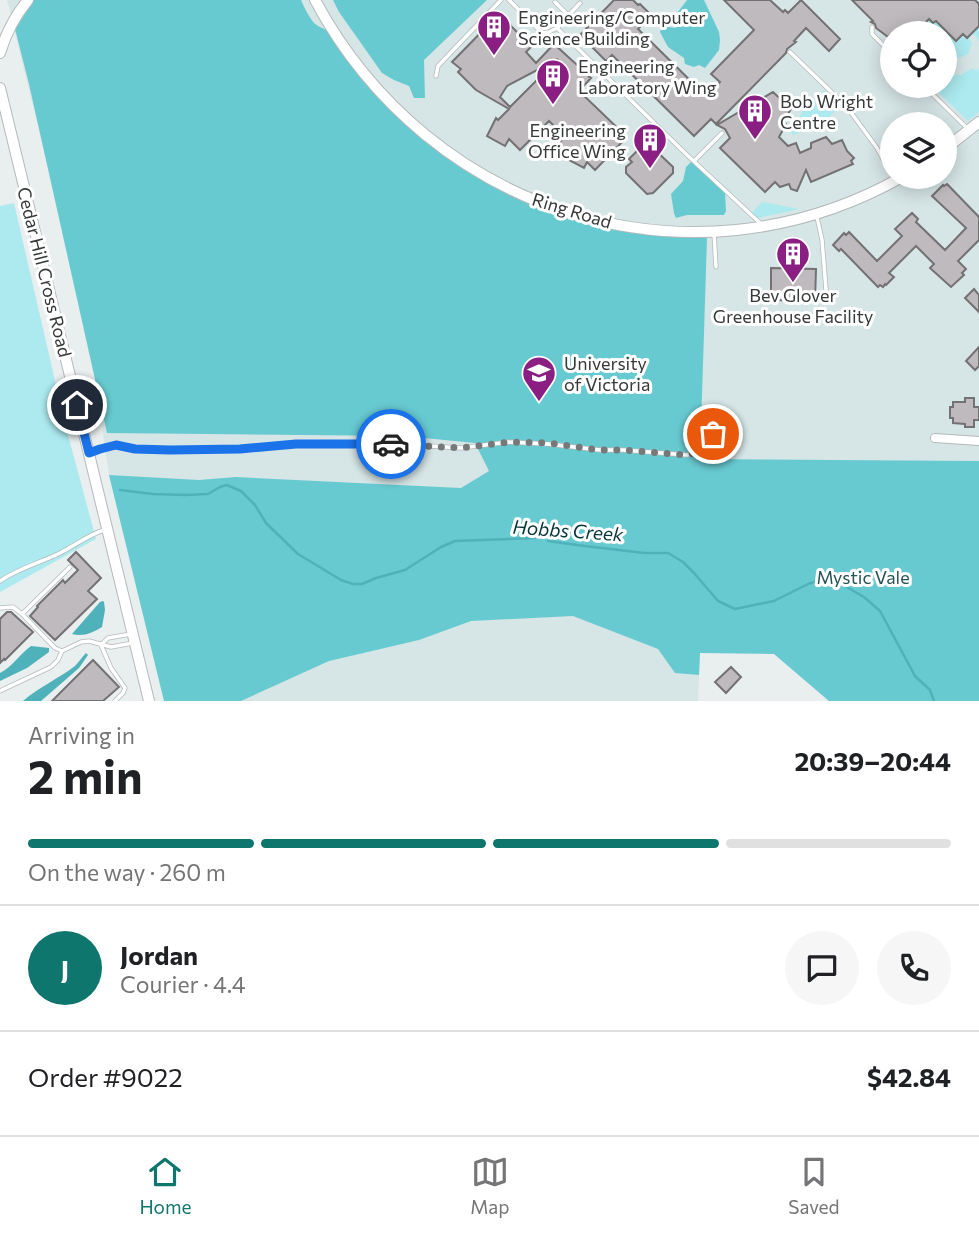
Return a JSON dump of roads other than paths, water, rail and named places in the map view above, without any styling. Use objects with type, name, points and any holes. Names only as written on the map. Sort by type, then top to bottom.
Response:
[{"type":"street","points":[[0,53],[6,33],[18,11],[28,0]]},
{"type":"street","name":"Ring Road","points":[[315,0],[350,56],[394,107],[419,131],[475,171],[535,201],[573,214],[650,229],[714,231],[763,226],[816,214],[860,198],[880,186]]},
{"type":"street","name":"Cedar Hill Cross Road","points":[[0,89],[149,701]]},
{"type":"street","points":[[957,140],[979,122]]},
{"type":"street","points":[[935,438],[979,441]]},
{"type":"lane","points":[[436,76],[438,66],[501,0]]},
{"type":"lane","points":[[509,0],[542,33],[557,29],[580,3]]},
{"type":"lane","points":[[555,2],[569,16]]},
{"type":"lane","points":[[873,27],[872,34],[880,42]]},
{"type":"lane","points":[[557,29],[763,226]]},
{"type":"lane","points":[[790,52],[847,107],[880,153]]},
{"type":"lane","points":[[936,98],[969,131]]},
{"type":"lane","points":[[694,161],[722,133]]},
{"type":"lane","points":[[816,214],[822,240],[827,302]]},
{"type":"lane","points":[[714,231],[716,267]]},
{"type":"lane","points":[[89,453],[116,445],[135,449],[170,450],[350,443],[461,448],[509,442],[687,455],[705,450],[713,434]]},
{"type":"lane","points":[[0,581],[18,570],[60,553],[91,534],[106,529]]},
{"type":"lane","points":[[22,614],[70,567]]},
{"type":"lane","points":[[0,608],[13,607],[55,648],[62,651]]},
{"type":"lane","points":[[101,645],[108,638],[134,638]]},
{"type":"lane","points":[[0,691],[51,667],[62,651],[81,642],[89,641],[111,647],[134,638]]},
{"type":"lane","points":[[101,645],[111,668],[125,688],[115,701]]},
{"type":"waterway","name":"Hobbs Creek","points":[[120,490],[153,494],[208,494],[227,485],[241,491],[255,505],[266,523],[298,554],[341,580],[353,584],[362,584],[405,570],[455,541],[535,538]]},
{"type":"waterway","name":"Hobbs Creek","points":[[548,541],[644,553],[668,553],[683,562],[718,601],[735,609],[774,601],[824,579],[838,582],[864,597],[880,611],[915,676],[930,690],[934,701]]},
{"type":"place","name":"Engineering/Computer Science Building","points":[[494,57]]},
{"type":"place","name":"Engineering Laboratory Wing","points":[[553,106]]},
{"type":"place","name":"Bob Wright Centre","points":[[755,141]]},
{"type":"place","name":"Engineering Office Wing","points":[[650,170]]},
{"type":"place","name":"Bev Glover Greenhouse Facility","points":[[793,284]]},
{"type":"place","name":"University of Victoria","points":[[539,403]]},
{"type":"park label","name":"Mystic Vale","points":[[863,577]]}]
